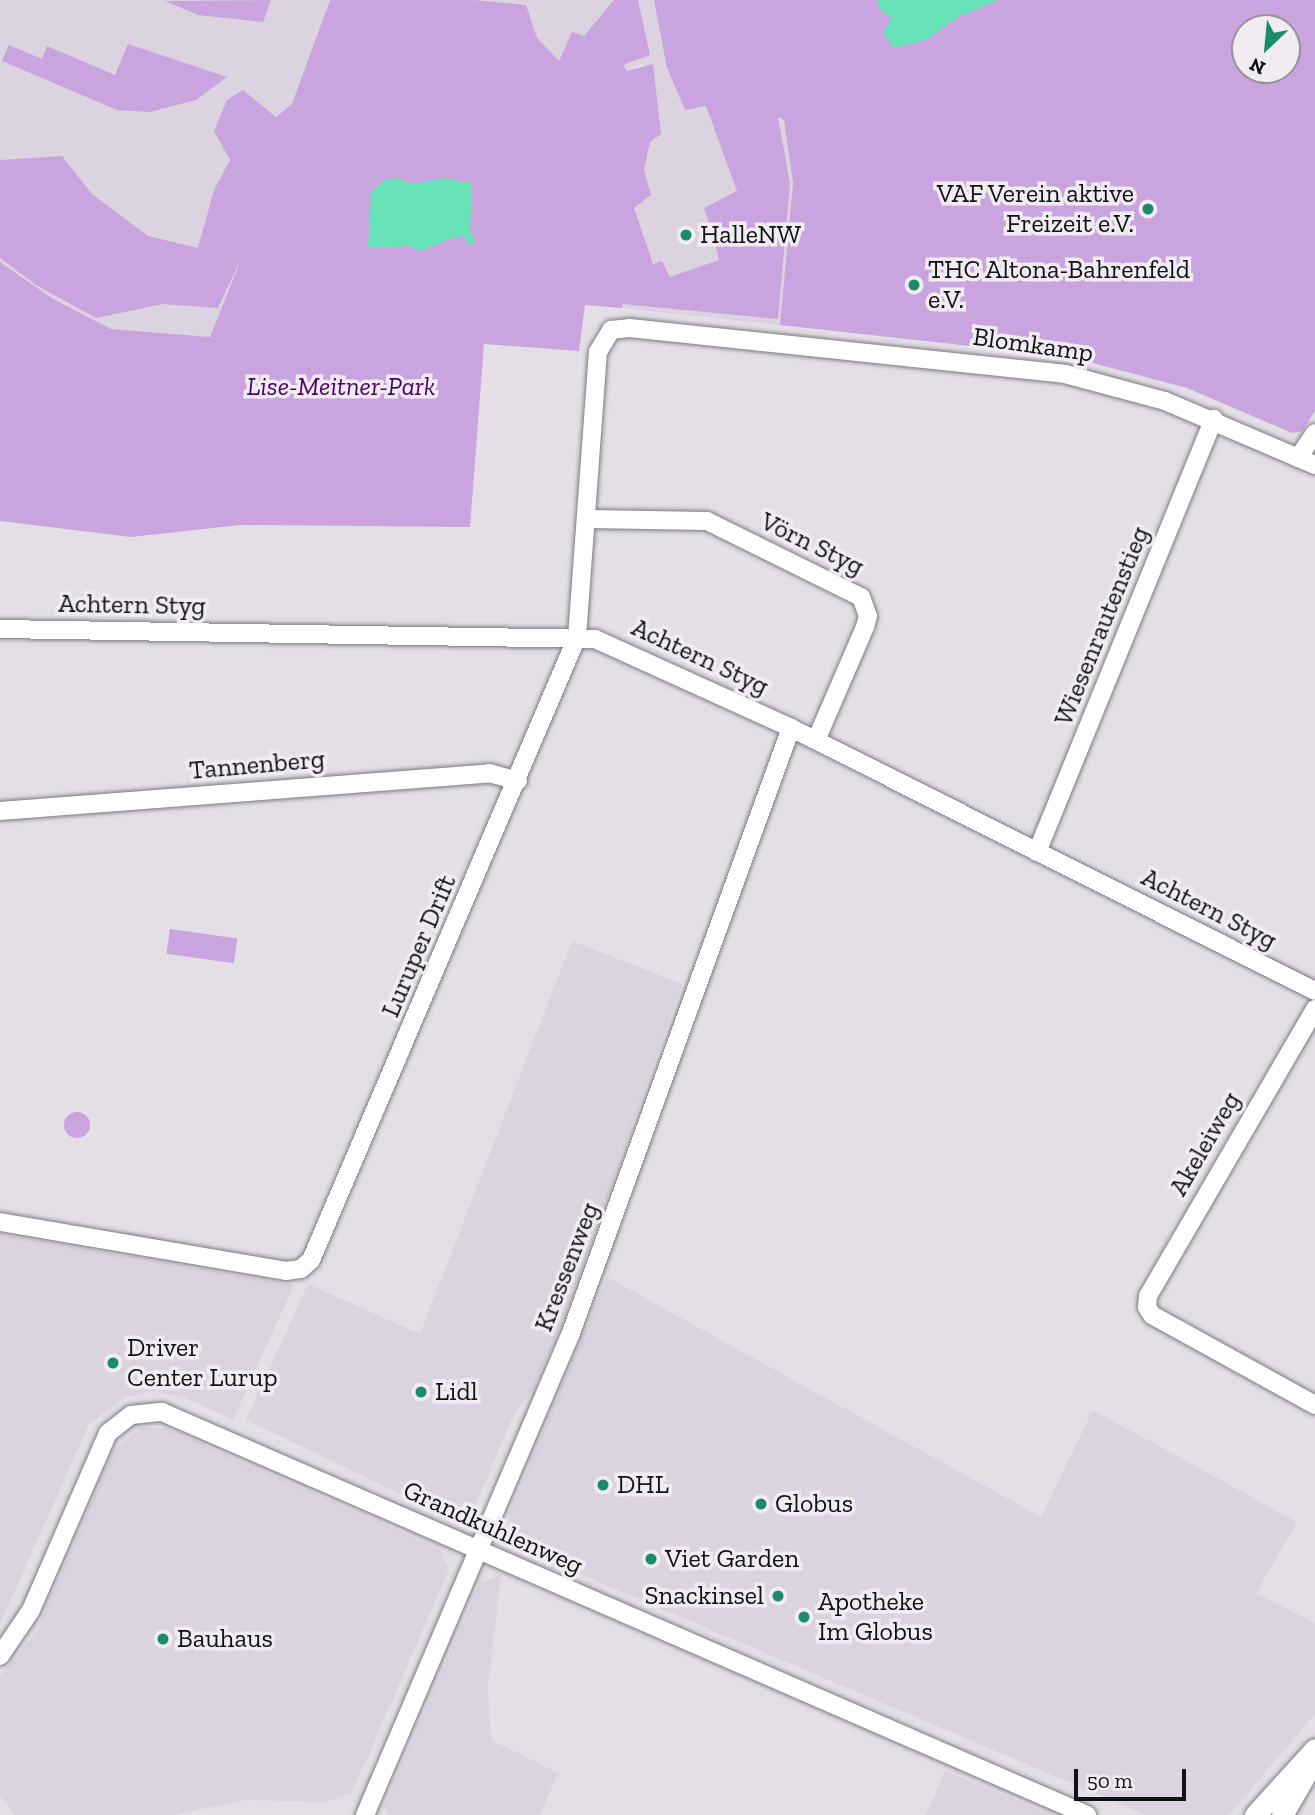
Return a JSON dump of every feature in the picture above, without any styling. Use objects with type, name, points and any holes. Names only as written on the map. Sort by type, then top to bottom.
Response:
[{"type":"street","name":"Blomkamp","points":[[604,334],[629,328],[1017,367],[1135,391],[1214,419],[1307,461]]},
{"type":"street","name":"Luruper Drift","points":[[0,1222],[286,1271],[307,1266],[578,637],[598,352],[604,334]]},
{"type":"street","name":"Wiesenrautenstieg","points":[[1037,852],[1214,419]]},
{"type":"street","points":[[1307,461],[1315,433]]},
{"type":"street","name":"Vörn Styg","points":[[588,519],[707,521],[862,597],[868,616],[865,627],[816,740]]},
{"type":"street","name":"Achtern Styg","points":[[0,629],[578,637],[606,642],[816,740],[1315,991]]},
{"type":"street","name":"Kressenweg","points":[[365,1815],[571,1333],[791,728]]},
{"type":"street","name":"Tannenberg","points":[[0,810],[489,773],[518,781]]},
{"type":"street","name":"Akeleiweg","points":[[1315,1009],[1155,1285],[1147,1307],[1152,1315],[1315,1405]]},
{"type":"street","name":"Grandkuhlenweg","points":[[0,1656],[32,1610],[108,1433],[119,1422],[146,1411],[177,1416],[1087,1815]]},
{"type":"street","points":[[1255,1815],[1315,1749]]},
{"type":"street","points":[[1282,1815],[1315,1759]]},
{"type":"shaded area","points":[[0,0],[664,0],[707,84],[784,119],[793,183],[780,325],[622,308],[643,64],[627,71],[623,63],[559,63],[246,247],[210,337],[111,329],[53,299],[0,262]]},
{"type":"shaded area","points":[[877,0],[998,0],[958,17],[926,40],[894,48],[883,33],[892,18],[879,9]]},
{"type":"shaded area","points":[[396,178],[413,184],[443,178],[472,183],[470,231],[475,240],[470,245],[463,236],[452,238],[420,251],[410,246],[368,248],[371,193],[384,180]]},
{"type":"shaded area","points":[[572,941],[682,984],[564,1320],[534,1388],[514,1414],[470,1518],[460,1522],[246,1420],[308,1284],[420,1334]]},
{"type":"shaded area","points":[[0,1234],[294,1285],[233,1420],[186,1398],[155,1391],[125,1397],[89,1424],[0,1624]]},
{"type":"shaded area","points":[[607,1277],[1041,1517],[1093,1410],[1297,1522],[1256,1593],[1315,1623],[1315,1714],[1229,1815],[1146,1815],[524,1550],[510,1536],[509,1514]]},
{"type":"shaded area","points":[[141,1427],[166,1428],[440,1549],[449,1569],[352,1793],[324,1802],[246,1800],[173,1815],[14,1815],[0,1796],[0,1676],[37,1631],[114,1450]]},
{"type":"shaded area","points":[[501,1574],[488,1687],[491,1740],[558,1773],[540,1815],[388,1815],[384,1806],[480,1583]]},
{"type":"shaded area","points":[[945,1771],[1052,1815],[926,1815]]},
{"type":"green space","points":[[271,0],[263,22],[198,15],[165,1]]},
{"type":"green space","name":"Lise-Meitner-Park","points":[[330,0],[474,0],[526,5],[537,38],[559,61],[572,32],[584,36],[614,0],[638,0],[650,55],[623,65],[627,71],[653,64],[661,134],[650,142],[644,170],[651,195],[634,208],[653,264],[662,261],[670,277],[719,260],[715,244],[722,240],[717,223],[709,224],[704,208],[737,191],[706,106],[685,110],[667,68],[654,0],[1315,0],[1315,411],[1302,431],[1292,433],[1187,388],[1070,357],[780,325],[793,183],[784,120],[778,117],[790,184],[778,319],[623,304],[622,308],[585,305],[579,351],[484,344],[470,527],[240,525],[131,537],[0,521],[0,262],[53,299],[111,329],[210,337],[242,257],[218,308],[163,304],[96,318],[36,285],[0,258],[0,160],[62,156],[92,194],[148,236],[198,248],[214,190],[230,160],[214,131],[227,100],[243,90],[276,117],[292,104]],"holes":[[[398,179],[420,184],[388,197]]]},
{"type":"green space","points":[[128,44],[227,77],[196,100],[150,112],[117,110],[2,61],[9,45],[42,59],[47,46],[115,75]]},
{"type":"green space","points":[[170,929],[237,938],[234,963],[167,954]]},
{"type":"green space","points":[[77,1112],[86,1116],[90,1125],[86,1134],[77,1138],[68,1134],[64,1125],[68,1116]]},
{"type":"place","name":"VAF Verein aktive Freizeit e.V.","points":[[1148,209]]},
{"type":"place","name":"HalleNW","points":[[686,235]]},
{"type":"place","name":"THC Altona-Bahrenfeld e.V.","points":[[914,285]]},
{"type":"place","name":"Driver Center Lurup","points":[[113,1363]]},
{"type":"place","name":"Lidl","points":[[421,1392]]},
{"type":"place","name":"DHL","points":[[603,1485]]},
{"type":"place","name":"Globus","points":[[761,1504]]},
{"type":"place","name":"Viet Garden","points":[[651,1559]]},
{"type":"place","name":"Snackinsel","points":[[778,1596]]},
{"type":"place","name":"Apotheke Im Globus","points":[[804,1617]]},
{"type":"place","name":"Bauhaus","points":[[163,1639]]}]
